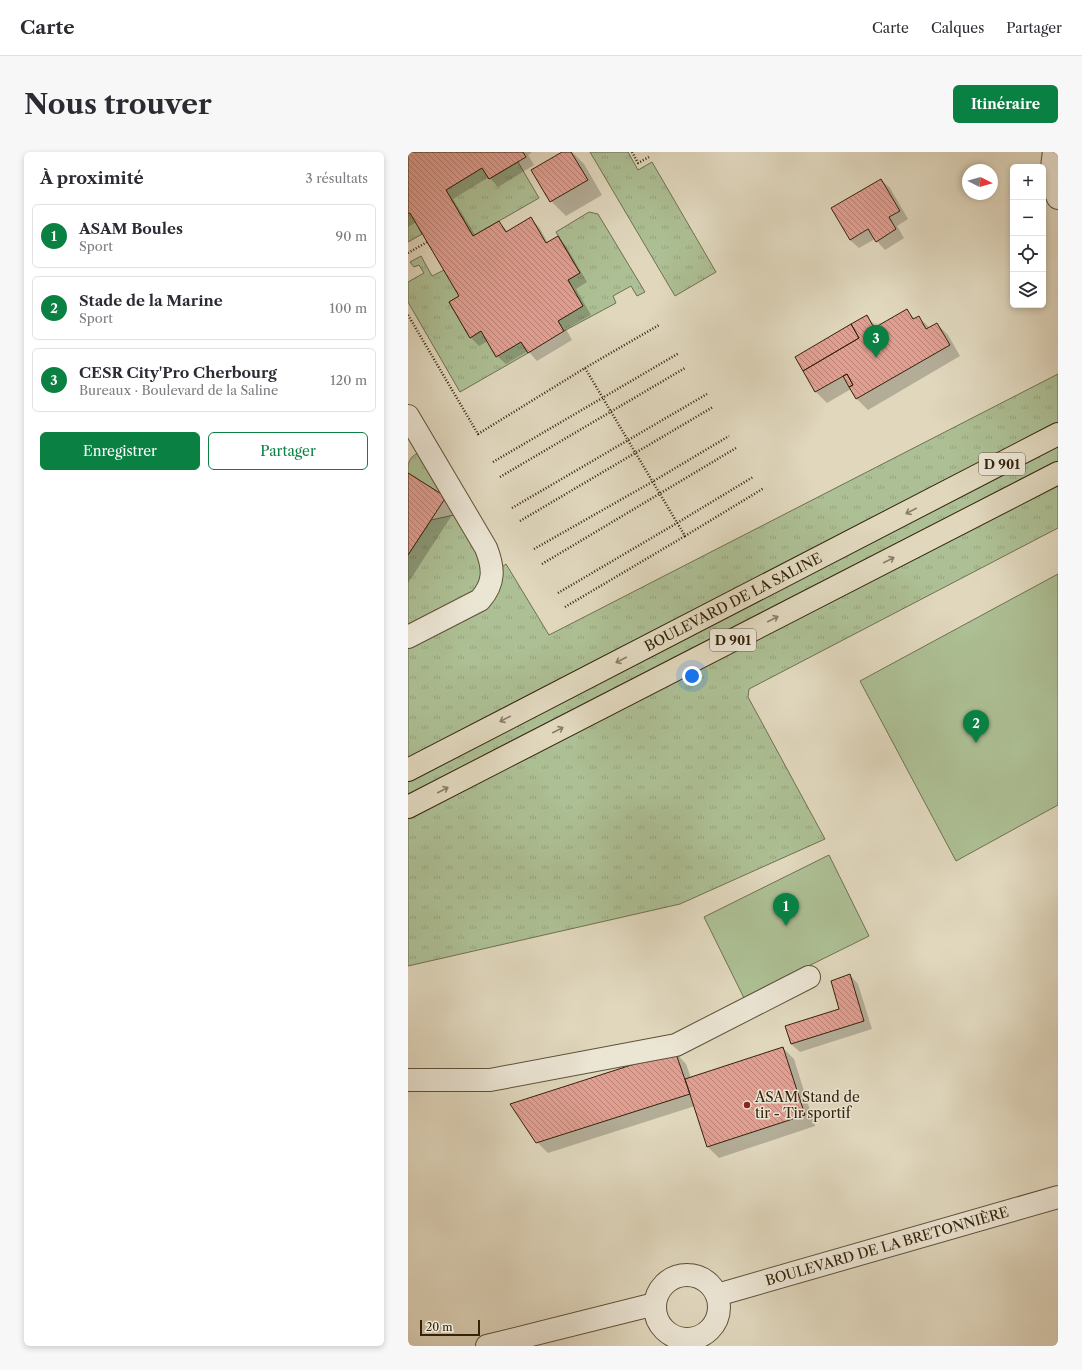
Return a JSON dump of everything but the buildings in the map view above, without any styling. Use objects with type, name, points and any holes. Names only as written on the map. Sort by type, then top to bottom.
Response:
[{"type":"main road","name":"BOULEVARD DE LA SALINE","points":[[408,770],[1058,434]]},
{"type":"main road","name":"D 901","points":[[408,808],[1058,473]]},
{"type":"lane","points":[[1054,152],[1052,164],[1053,182],[1058,198]]},
{"type":"lane","points":[[408,416],[486,548],[491,560],[492,573],[487,592],[480,600],[408,637]]},
{"type":"lane","points":[[408,1080],[490,1080],[676,1045],[809,976]]},
{"type":"lane","name":"BOULEVARD DE LA BRETONNIÈRE","points":[[717,1295],[1058,1197]]},
{"type":"lane","points":[[684,1275],[694,1275],[704,1280],[711,1286],[717,1295],[719,1305],[718,1315],[714,1324],[700,1342],[677,1338],[667,1333],[660,1325],[655,1315],[655,1304],[658,1293],[664,1284],[673,1278],[684,1275]]},
{"type":"lane","points":[[487,1346],[655,1304]]},
{"type":"path","points":[[632,152],[638,163],[649,157]]},
{"type":"path","points":[[408,253],[427,242]]},
{"type":"path","points":[[408,315],[478,434],[585,368],[659,325]]},
{"type":"path","points":[[493,462],[679,353]]},
{"type":"path","points":[[585,368],[602,399],[685,536]]},
{"type":"path","points":[[500,477],[685,368]]},
{"type":"path","points":[[512,508],[707,394]]},
{"type":"path","points":[[520,521],[712,408]]},
{"type":"path","points":[[534,549],[729,436]]},
{"type":"path","points":[[542,564],[736,448]]},
{"type":"path","points":[[558,593],[753,477]]},
{"type":"path","points":[[565,607],[764,488]]},
{"type":"green space","points":[[590,152],[628,152],[638,170],[652,162],[716,272],[675,296]]},
{"type":"green space","points":[[518,162],[539,198],[473,236],[446,190],[482,168],[489,179]]},
{"type":"green space","points":[[589,212],[598,214],[645,292],[637,296],[631,286],[613,296],[616,303],[564,331],[558,321],[583,306],[568,280],[580,273],[556,232]]},
{"type":"green space","points":[[411,214],[422,234],[408,242],[408,216]]},
{"type":"green space","points":[[421,256],[432,276],[444,270],[459,296],[449,302],[470,338],[481,331],[496,356],[521,342],[528,353],[460,392],[408,302],[408,282],[424,273],[419,265],[414,267],[410,262]]},
{"type":"green space","points":[[1058,374],[1058,528],[749,689],[748,697],[825,839],[680,904],[408,966],[408,647],[494,598],[501,585],[502,567],[506,564],[549,635]]},
{"type":"green space","points":[[416,454],[421,454],[446,497],[408,473],[409,462]]},
{"type":"green space","points":[[454,515],[487,560],[481,589],[408,628],[408,555],[431,520]]},
{"type":"green space","points":[[1058,574],[1058,805],[956,861],[860,681]]},
{"type":"green space","points":[[829,855],[869,936],[744,998],[704,917]]},
{"type":"place","name":"CESR City'Pro Cherbourg","points":[[876,358]]},
{"type":"place","name":"Stade de la Marine","points":[[976,743]]},
{"type":"place","name":"ASAM Boules","points":[[786,926]]},
{"type":"place","name":"ASAM Stand de tir - Tir sportif","points":[[747,1105]]}]
